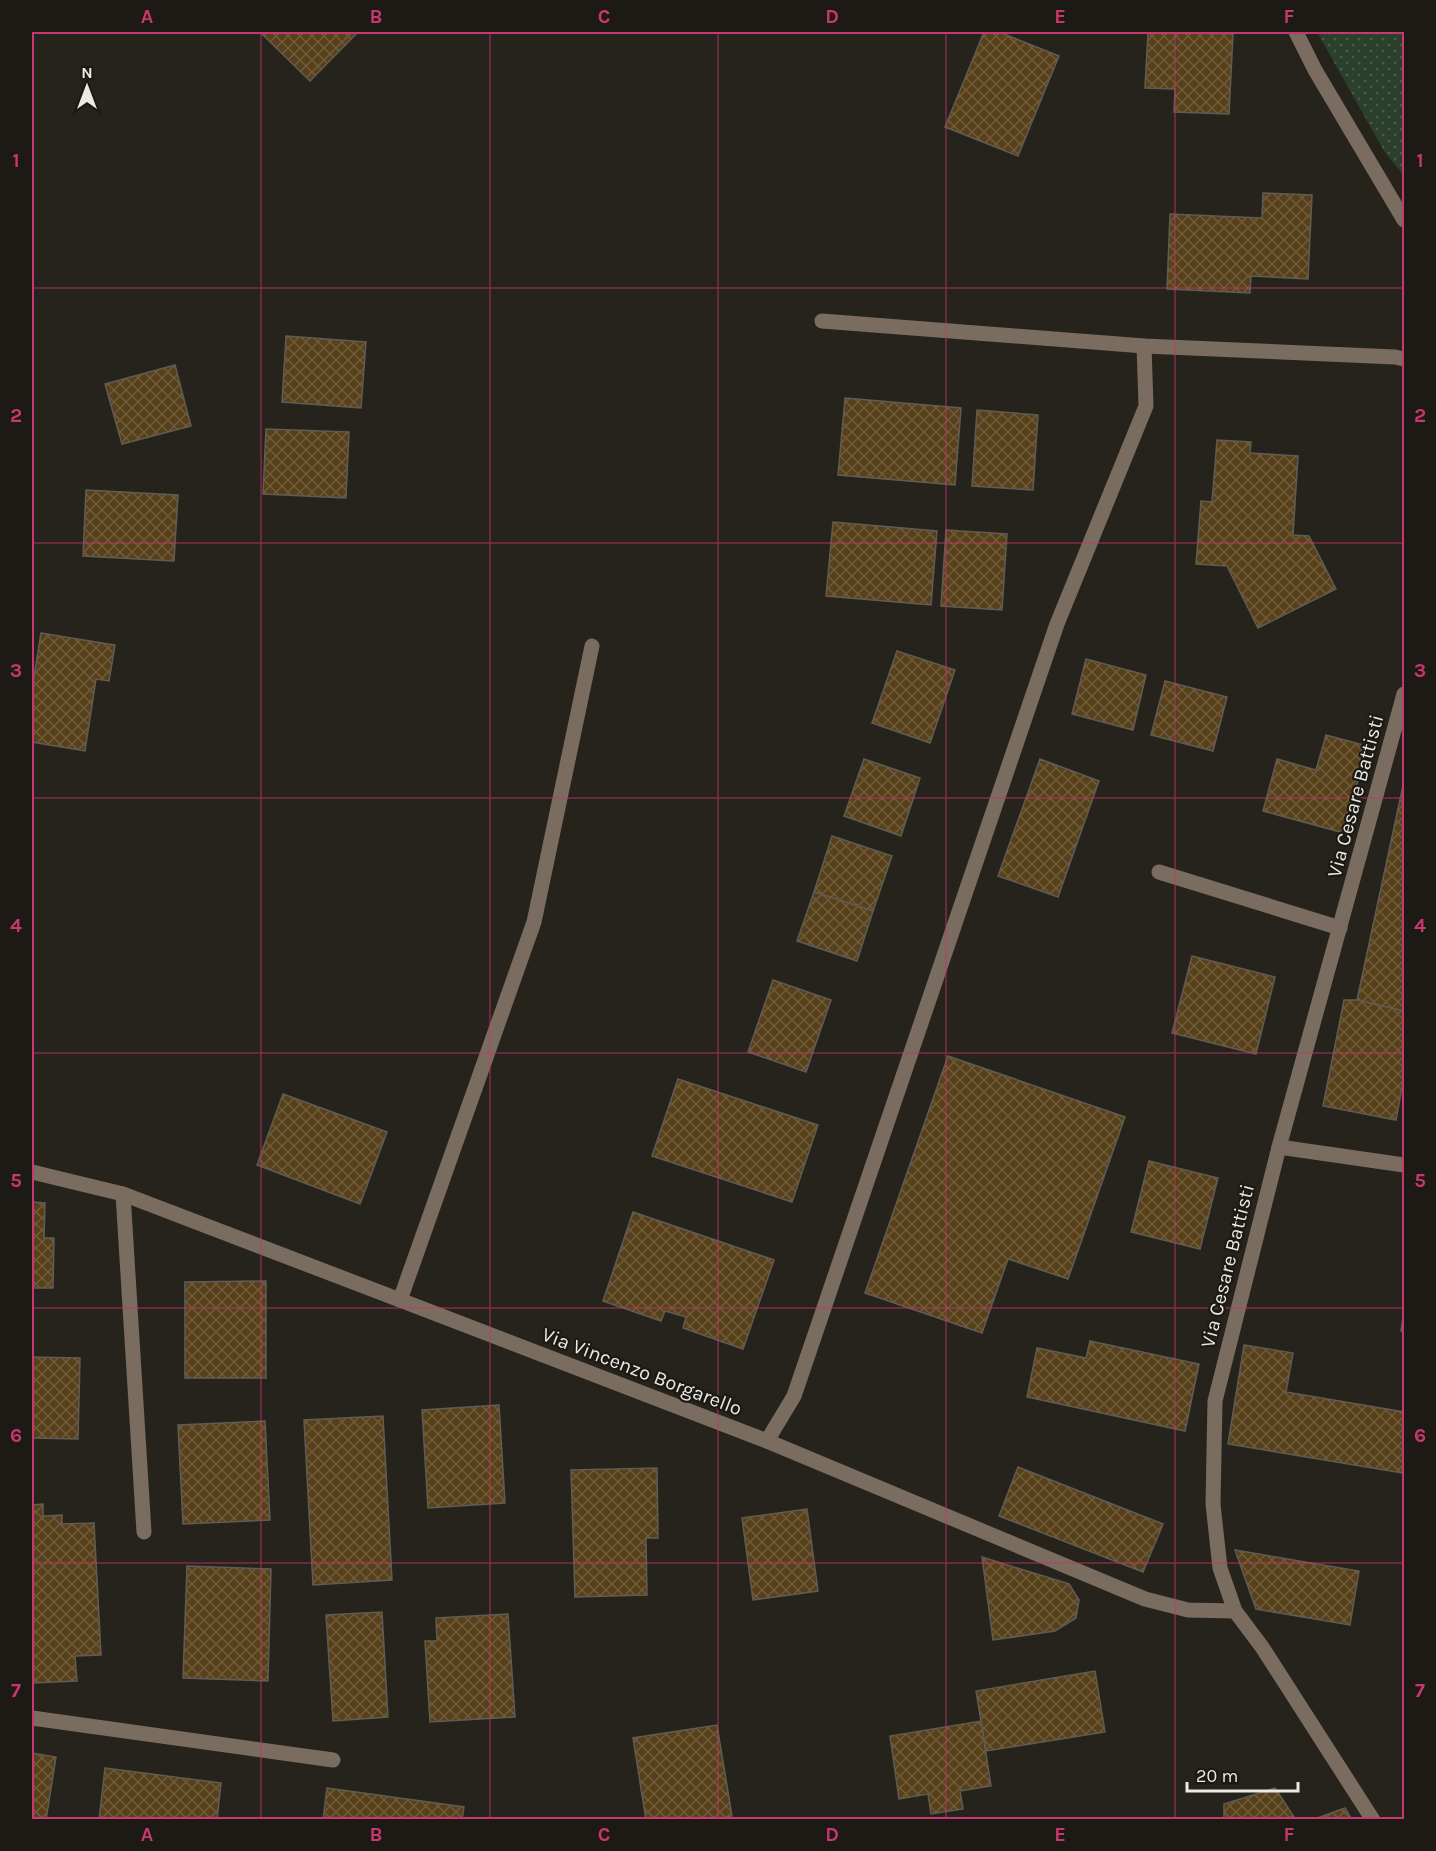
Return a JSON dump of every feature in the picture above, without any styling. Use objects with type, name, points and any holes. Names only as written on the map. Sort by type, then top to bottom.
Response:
[{"type":"street","points":[[1296,32],[1315,70],[1404,220]]},
{"type":"street","points":[[822,321],[1144,346],[1404,359]]},
{"type":"street","points":[[767,1441],[794,1396],[1057,624],[1146,406],[1144,346]]},
{"type":"street","points":[[400,1300],[534,922],[592,646]]},
{"type":"street","name":"Via Cesare Battisti","points":[[1373,1820],[1262,1647],[1235,1611],[1220,1568],[1213,1504],[1215,1401],[1279,1147],[1404,694]]},
{"type":"street","points":[[1159,872],[1340,928]]},
{"type":"street","points":[[1279,1147],[1404,1165]]},
{"type":"street","name":"Via Vincenzo Borgarello","points":[[32,1172],[123,1194],[400,1300],[767,1441],[1145,1599],[1188,1610],[1235,1611]]},
{"type":"street","points":[[123,1194],[144,1532]]},
{"type":"street","points":[[32,1718],[333,1760]]},
{"type":"green space","points":[[1317,32],[1404,32],[1404,176],[1384,151]]},
{"type":"building","points":[[260,32],[358,32],[310,81]]},
{"type":"building","points":[[984,32],[999,32],[1059,56],[1018,156],[945,127]]},
{"type":"building","points":[[1148,32],[1233,34],[1229,114],[1174,112],[1175,89],[1145,88]]},
{"type":"building","points":[[1263,193],[1312,195],[1308,279],[1251,276],[1250,293],[1167,289],[1170,214],[1262,218]]},
{"type":"building","points":[[286,336],[366,342],[361,408],[282,402]]},
{"type":"building","points":[[175,365],[191,426],[122,444],[105,384]]},
{"type":"building","points":[[845,398],[961,408],[955,485],[838,475]]},
{"type":"building","points":[[977,410],[1038,415],[1033,490],[972,486]]},
{"type":"building","points":[[266,429],[349,432],[346,498],[263,494]]},
{"type":"building","points":[[1217,440],[1251,442],[1250,453],[1298,456],[1293,535],[1309,536],[1336,589],[1258,628],[1227,566],[1196,564],[1201,501],[1212,502]]},
{"type":"building","points":[[86,490],[178,495],[174,561],[83,556]]},
{"type":"building","points":[[833,522],[937,531],[931,605],[826,596]]},
{"type":"building","points":[[946,530],[1007,534],[1002,610],[941,606]]},
{"type":"building","points":[[41,633],[115,645],[109,681],[96,679],[85,751],[32,742],[32,689]]},
{"type":"building","points":[[897,651],[955,670],[930,743],[872,723]]},
{"type":"building","points":[[1086,659],[1146,675],[1133,730],[1072,714]]},
{"type":"building","points":[[1165,681],[1227,697],[1213,751],[1151,735]]},
{"type":"building","points":[[1326,735],[1367,746],[1344,833],[1263,811],[1277,759],[1316,770]]},
{"type":"building","points":[[864,759],[920,778],[901,836],[844,816]]},
{"type":"building","points":[[1040,759],[1099,781],[1058,897],[998,876]]},
{"type":"building","points":[[1404,781],[1404,1011],[1357,1000]]},
{"type":"building","points":[[832,836],[892,856],[873,911],[814,892]]},
{"type":"building","points":[[814,892],[873,911],[857,961],[797,941]]},
{"type":"building","points":[[1192,956],[1275,977],[1256,1054],[1172,1033]]},
{"type":"building","points":[[773,980],[831,1000],[806,1072],[748,1052]]},
{"type":"building","points":[[1344,1000],[1357,1000],[1404,1011],[1404,1076],[1396,1120],[1323,1106]]},
{"type":"building","points":[[948,1056],[1125,1117],[1068,1279],[1008,1259],[982,1333],[865,1293]]},
{"type":"building","points":[[678,1079],[818,1125],[792,1202],[652,1156]]},
{"type":"building","points":[[283,1094],[387,1132],[360,1204],[257,1165]]},
{"type":"building","points":[[1149,1161],[1218,1178],[1200,1249],[1131,1232]]},
{"type":"building","points":[[32,1202],[45,1203],[44,1238],[54,1238],[53,1288],[32,1288]]},
{"type":"building","points":[[633,1212],[774,1260],[743,1349],[683,1328],[686,1317],[665,1311],[661,1321],[603,1301]]},
{"type":"building","points":[[266,1281],[266,1378],[185,1378],[185,1282]]},
{"type":"building","points":[[1404,1310],[1404,1332],[1401,1331]]},
{"type":"building","points":[[1090,1341],[1199,1364],[1185,1431],[1027,1397],[1037,1348],[1086,1358]]},
{"type":"building","points":[[1244,1345],[1293,1353],[1286,1392],[1404,1412],[1402,1473],[1228,1444]]},
{"type":"building","points":[[32,1357],[80,1358],[78,1439],[32,1438]]},
{"type":"building","points":[[499,1405],[505,1503],[428,1508],[422,1410]]},
{"type":"building","points":[[383,1416],[392,1580],[313,1585],[304,1420]]},
{"type":"building","points":[[265,1421],[270,1520],[183,1524],[178,1425]]},
{"type":"building","points":[[1018,1467],[1163,1524],[1143,1572],[999,1516]]},
{"type":"building","points":[[657,1468],[658,1538],[646,1538],[647,1595],[575,1597],[571,1470]]},
{"type":"building","points":[[43,1504],[43,1516],[62,1515],[62,1524],[94,1523],[101,1655],[75,1656],[77,1681],[32,1683],[32,1505]]},
{"type":"building","points":[[807,1509],[818,1591],[753,1600],[742,1518]]},
{"type":"building","points":[[1235,1550],[1359,1571],[1350,1625],[1256,1609]]},
{"type":"building","points":[[982,1557],[1069,1584],[1079,1600],[1076,1618],[1055,1631],[993,1640]]},
{"type":"building","points":[[187,1566],[271,1569],[268,1681],[183,1678]]},
{"type":"building","points":[[382,1612],[388,1717],[333,1721],[326,1615]]},
{"type":"building","points":[[508,1614],[515,1717],[430,1722],[425,1641],[437,1641],[436,1618]]},
{"type":"building","points":[[1095,1671],[1105,1732],[986,1751],[976,1691]]},
{"type":"building","points":[[981,1721],[991,1786],[960,1791],[963,1809],[931,1814],[928,1794],[899,1799],[890,1736]]},
{"type":"building","points":[[717,1725],[732,1816],[709,1820],[646,1820],[633,1738]]},
{"type":"building","points":[[32,1753],[56,1757],[46,1820],[32,1820]]},
{"type":"building","points":[[105,1768],[221,1783],[217,1820],[99,1820]]},
{"type":"building","points":[[327,1788],[464,1807],[462,1820],[323,1820]]},
{"type":"building","points":[[1275,1788],[1296,1820],[1224,1820],[1224,1804]]},
{"type":"building","points":[[1345,1808],[1352,1820],[1312,1820]]}]
